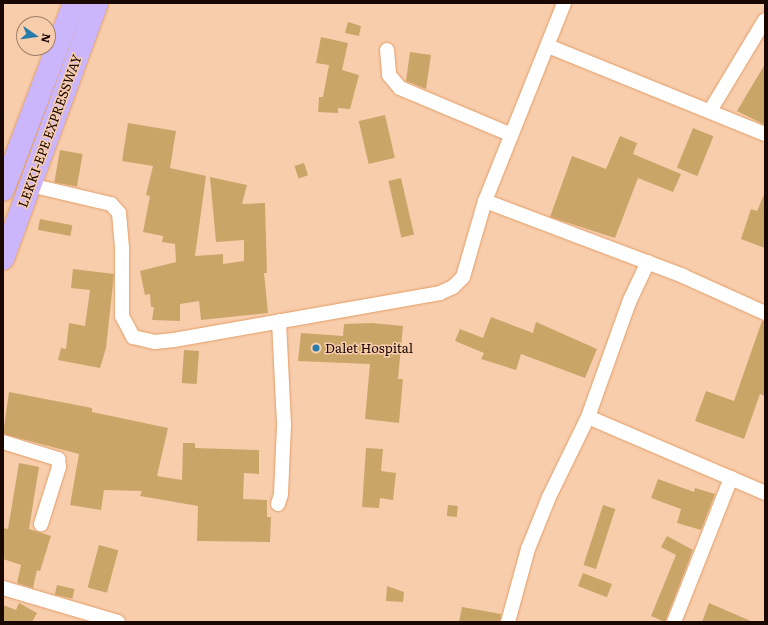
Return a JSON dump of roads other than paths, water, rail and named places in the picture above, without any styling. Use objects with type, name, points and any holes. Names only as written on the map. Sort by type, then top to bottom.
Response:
[{"type":"highway","name":"LEKKI-EPE EXPRESSWAY","points":[[3,190],[74,3]]},
{"type":"highway","name":"LEKKI-EPE EXPRESSWAY","points":[[3,259],[97,3]]},
{"type":"street","points":[[30,185],[111,204],[119,213],[122,251],[122,316],[133,337],[155,342],[174,340],[440,293],[453,287],[463,277],[485,201],[564,3]]},
{"type":"street","points":[[710,111],[765,20]]},
{"type":"street","points":[[548,46],[765,134]]},
{"type":"street","points":[[387,50],[389,75],[400,88],[512,135]]},
{"type":"street","points":[[485,201],[648,262],[765,313]]},
{"type":"street","points":[[508,622],[528,549],[549,497],[588,417],[630,300],[648,262]]},
{"type":"street","points":[[278,504],[281,494],[284,424],[279,321]]},
{"type":"street","points":[[588,417],[765,493]]},
{"type":"street","points":[[3,442],[58,459],[59,467],[42,524]]},
{"type":"street","points":[[674,622],[731,478]]},
{"type":"street","points":[[3,588],[118,622]]},
{"type":"place","name":"Dalet Hospital","points":[[316,348]]}]
